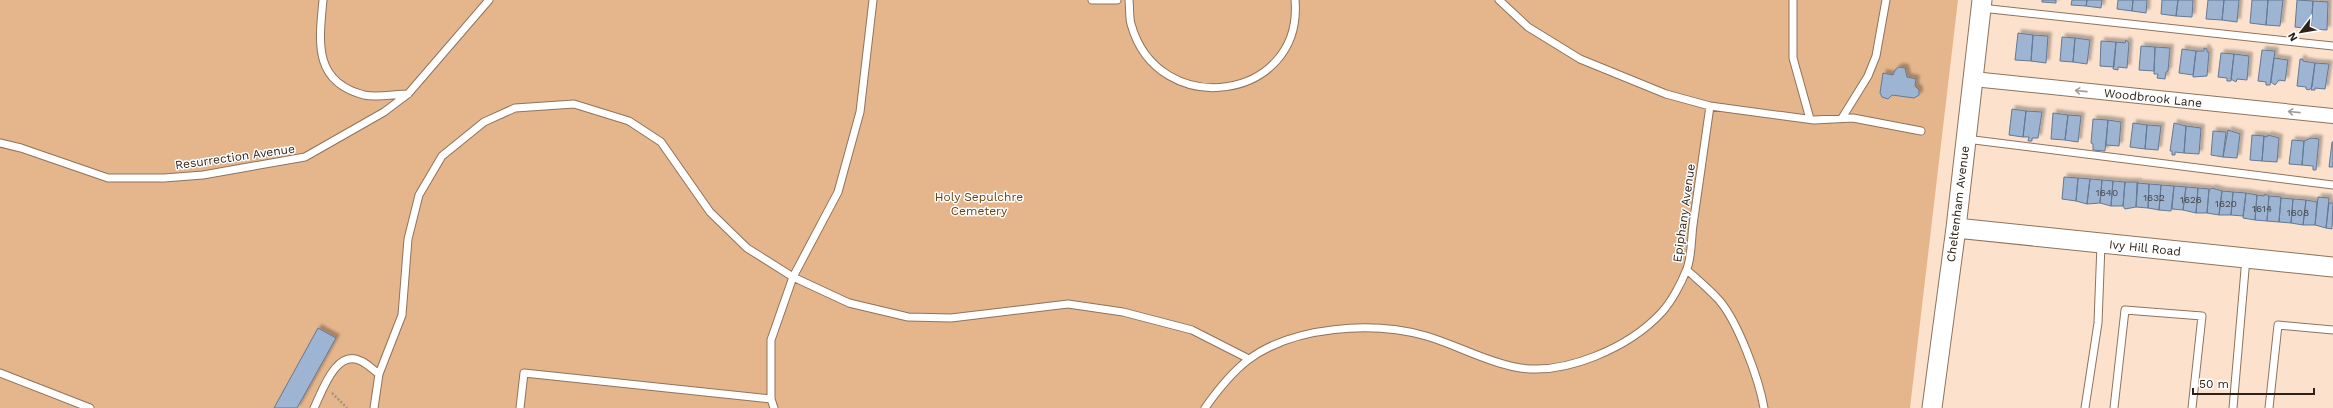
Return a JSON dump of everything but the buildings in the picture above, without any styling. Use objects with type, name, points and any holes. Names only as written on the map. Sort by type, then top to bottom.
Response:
[{"type":"main road","name":"Cheltenham Avenue","points":[[1932,408],[1956,228],[1982,4]]},
{"type":"main road","name":"Ivy Hill Road","points":[[1956,228],[2333,268]]},
{"type":"street","name":"Woodbrook Lane","points":[[1973,80],[2333,116]]},
{"type":"lane","points":[[323,0],[320,54],[330,74],[343,86],[365,95],[408,94]]},
{"type":"lane","name":"Resurrection Avenue","points":[[0,143],[21,148],[108,178],[164,178],[203,175],[305,158],[384,112],[408,94],[489,0]]},
{"type":"lane","points":[[774,408],[771,399],[771,340],[793,277],[838,192],[860,112],[873,0]]},
{"type":"lane","points":[[1092,0],[1117,0]]},
{"type":"lane","points":[[1130,0],[1131,23],[1140,48],[1157,68],[1179,82],[1205,89],[1231,88],[1255,78],[1276,61],[1290,39],[1296,14],[1295,0]]},
{"type":"lane","points":[[1499,0],[1528,27],[1580,59],[1666,94],[1710,106],[1810,119],[1853,118],[1921,130]]},
{"type":"lane","points":[[1793,0],[1793,58],[1810,119]]},
{"type":"lane","points":[[1842,118],[1868,76],[1876,56],[1886,0]]},
{"type":"lane","points":[[1982,4],[2333,46]]},
{"type":"lane","points":[[374,408],[379,374],[402,315],[408,239],[419,194],[442,156],[484,122],[515,108],[574,104],[629,121],[661,142],[710,212],[747,248],[793,277],[849,303],[908,317],[951,318],[1068,304],[1123,312],[1192,330],[1249,359]]},
{"type":"lane","name":"Epiphany Avenue","points":[[1205,408],[1216,392],[1249,359],[1288,338],[1336,329],[1373,328],[1424,335],[1450,343],[1477,357],[1517,368],[1568,366],[1620,345],[1648,325],[1664,310],[1687,270],[1710,106]]},
{"type":"lane","points":[[1966,139],[2333,185]]},
{"type":"lane","points":[[2085,408],[2098,323],[2101,243]]},
{"type":"lane","points":[[2233,408],[2246,258]]},
{"type":"lane","points":[[1687,270],[1720,301],[1737,331],[1746,352],[1764,408]]},
{"type":"lane","points":[[2114,408],[2125,310],[2202,316],[2192,408]]},
{"type":"lane","points":[[2269,408],[2278,325],[2333,330]]},
{"type":"lane","points":[[314,408],[335,367],[346,359],[360,360],[379,374]]},
{"type":"lane","points":[[0,373],[90,408]]},
{"type":"lane","points":[[520,408],[524,373],[771,399]]},
{"type":"path","points":[[324,388],[344,403],[347,408]]},
{"type":"green space","name":"Holy Sepulchre Cemetery","points":[[0,0],[1958,0],[1910,408],[0,408]]}]
